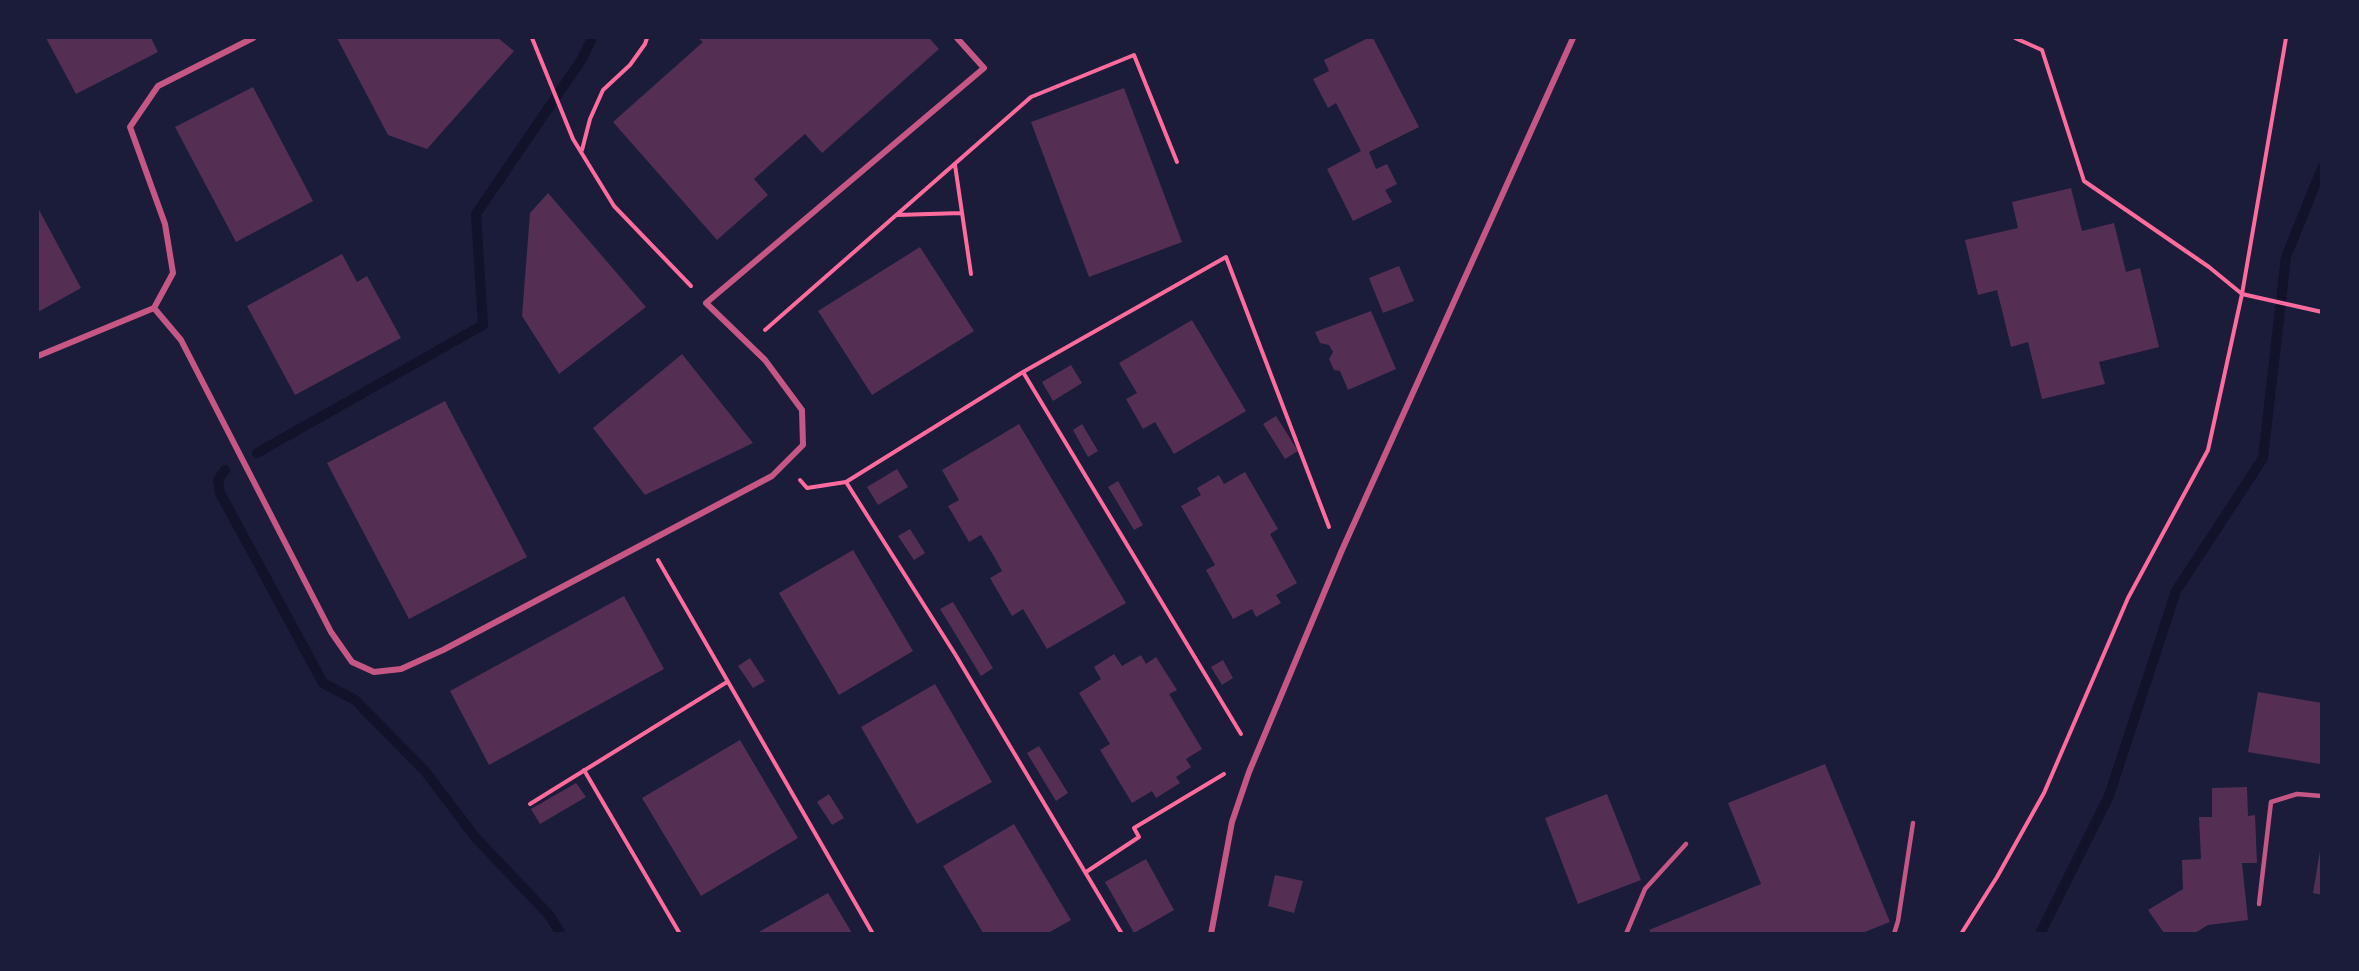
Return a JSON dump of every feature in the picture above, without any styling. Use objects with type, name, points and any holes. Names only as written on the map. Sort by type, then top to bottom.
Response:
[{"type":"street","points":[[38,356],[154,308],[173,273],[165,224],[130,127],[158,86],[253,38]]},
{"type":"street","points":[[154,308],[181,340],[331,632],[352,662],[374,672],[401,669],[453,645],[772,476],[803,445],[802,410],[765,360],[706,303],[984,68],[957,38]]},
{"type":"street","points":[[1211,933],[1232,822],[1258,749],[1342,550],[1573,38]]},
{"type":"lane","points":[[2259,904],[2271,802],[2297,794],[2322,796]]},
{"type":"lane","points":[[1894,933],[1898,921],[1913,823]]},
{"type":"lane","points":[[1626,933],[1645,890],[1686,844]]},
{"type":"path","points":[[532,38],[573,139],[614,206],[706,303]]},
{"type":"path","points":[[582,151],[590,119],[603,90],[630,65],[647,38]]},
{"type":"path","points":[[2015,38],[2042,50],[2084,181],[2208,267],[2242,294],[2322,312]]},
{"type":"path","points":[[1960,933],[1997,877],[2043,793],[2128,598],[2208,450],[2242,294],[2286,38]]},
{"type":"path","points":[[749,344],[1031,97],[1134,55],[1177,162]]},
{"type":"path","points":[[955,164],[971,274]]},
{"type":"path","points":[[897,215],[962,213]]},
{"type":"path","points":[[785,463],[807,488],[846,482],[1023,372],[1226,257],[1326,521],[1342,550]]},
{"type":"path","points":[[1023,372],[1239,732],[1258,749],[1222,776],[1134,828],[1139,837],[1086,872]]},
{"type":"path","points":[[846,482],[955,654],[1122,933]]},
{"type":"path","points":[[648,540],[727,682],[873,933]]},
{"type":"path","points":[[530,804],[727,682]]},
{"type":"path","points":[[584,770],[680,933]]},
{"type":"building","points":[[46,38],[151,38],[158,52],[76,94]]},
{"type":"building","points":[[337,38],[498,38],[514,51],[427,149],[388,135]]},
{"type":"building","points":[[698,38],[929,38],[939,49],[822,153],[805,134],[754,179],[768,195],[717,240],[613,122],[703,42]]},
{"type":"building","points":[[1368,38],[1373,38],[1419,127],[1369,152],[1376,169],[1387,164],[1397,184],[1385,190],[1392,202],[1353,221],[1327,169],[1361,151],[1336,103],[1328,108],[1313,79],[1329,71],[1324,60]]},
{"type":"building","points":[[253,87],[313,201],[236,242],[175,127]]},
{"type":"building","points":[[1124,88],[1182,242],[1089,277],[1031,122]]},
{"type":"building","points":[[2071,188],[2082,231],[2114,223],[2126,272],[2140,268],[2159,347],[2099,362],[2105,384],[2042,399],[2028,342],[2011,347],[1997,290],[1978,295],[1965,240],[2018,228],[2012,202]]},
{"type":"building","points":[[548,193],[646,307],[559,374],[522,316],[530,213]]},
{"type":"building","points":[[38,208],[81,288],[38,312]]},
{"type":"building","points":[[920,247],[974,331],[872,395],[818,311]]},
{"type":"building","points":[[342,254],[357,282],[367,276],[401,338],[295,395],[247,306]]},
{"type":"building","points":[[1399,266],[1414,301],[1383,313],[1369,278]]},
{"type":"building","points":[[1371,311],[1396,369],[1348,390],[1340,371],[1334,370],[1329,359],[1333,352],[1329,345],[1320,343],[1315,332]]},
{"type":"building","points":[[1192,320],[1246,411],[1174,454],[1155,422],[1143,429],[1126,399],[1137,393],[1119,363]]},
{"type":"building","points":[[682,354],[753,443],[645,495],[593,428]]},
{"type":"building","points":[[1071,365],[1082,383],[1053,401],[1042,382]]},
{"type":"building","points":[[445,401],[527,557],[409,619],[327,463]]},
{"type":"building","points":[[1276,416],[1298,451],[1285,459],[1263,424]]},
{"type":"building","points":[[1019,424],[1126,603],[1047,649],[1023,609],[1012,616],[990,578],[1002,571],[981,535],[969,542],[948,506],[959,500],[942,470]]},
{"type":"building","points":[[1082,424],[1098,451],[1088,457],[1073,430]]},
{"type":"building","points":[[897,469],[908,487],[878,505],[867,487]]},
{"type":"building","points":[[1245,472],[1278,529],[1270,534],[1297,583],[1276,595],[1281,603],[1256,617],[1252,609],[1233,619],[1206,570],[1215,565],[1181,506],[1201,495],[1197,488],[1219,475],[1224,484]]},
{"type":"building","points":[[1118,481],[1143,525],[1134,530],[1108,487]]},
{"type":"building","points":[[910,529],[925,553],[914,560],[898,536]]},
{"type":"building","points":[[853,550],[913,651],[839,695],[779,593]]},
{"type":"building","points":[[624,596],[664,669],[489,765],[450,691]]},
{"type":"building","points":[[953,602],[993,668],[981,676],[940,609]]},
{"type":"building","points":[[1114,654],[1122,666],[1141,655],[1146,664],[1156,657],[1177,690],[1169,694],[1202,749],[1186,759],[1191,767],[1176,777],[1180,783],[1156,798],[1152,791],[1132,803],[1100,750],[1110,744],[1079,693],[1101,679],[1094,667]]},
{"type":"building","points":[[750,658],[765,681],[753,688],[738,666]]},
{"type":"building","points":[[1223,660],[1233,678],[1222,685],[1211,667]]},
{"type":"building","points":[[935,684],[992,782],[917,824],[861,727]]},
{"type":"building","points":[[2258,692],[2322,703],[2320,764],[2248,752]]},
{"type":"building","points":[[740,740],[798,838],[701,896],[642,798]]},
{"type":"building","points":[[1039,746],[1068,793],[1056,801],[1027,753]]},
{"type":"building","points":[[1825,764],[1890,922],[1862,933],[1651,933],[1649,930],[1761,884],[1728,803]]},
{"type":"building","points":[[576,783],[586,797],[540,824],[531,809]]},
{"type":"building","points":[[2247,787],[2248,816],[2255,815],[2257,863],[2242,863],[2248,920],[2208,925],[2195,933],[2164,933],[2148,910],[2183,889],[2182,860],[2201,859],[2199,817],[2212,817],[2212,788]]},
{"type":"building","points":[[829,794],[844,818],[832,825],[817,802]]},
{"type":"building","points":[[1607,794],[1641,880],[1578,904],[1545,818]]},
{"type":"building","points":[[1014,824],[1071,920],[1048,933],[983,933],[943,866]]},
{"type":"building","points":[[2320,851],[2322,851],[2322,895],[2313,893]]},
{"type":"building","points":[[1146,859],[1174,910],[1134,933],[1105,882]]},
{"type":"building","points":[[1275,875],[1303,881],[1294,913],[1268,906]]},
{"type":"building","points":[[828,893],[852,933],[757,933]]},
{"type":"waterway","points":[[257,453],[483,325],[476,214],[582,59],[592,38]]},
{"type":"waterway","points":[[2040,934],[2109,796],[2176,591],[2263,458],[2286,257],[2322,168]]},
{"type":"waterway","points":[[225,470],[218,480],[220,493],[323,683],[355,700],[425,771],[475,837],[549,915],[561,934]]}]
